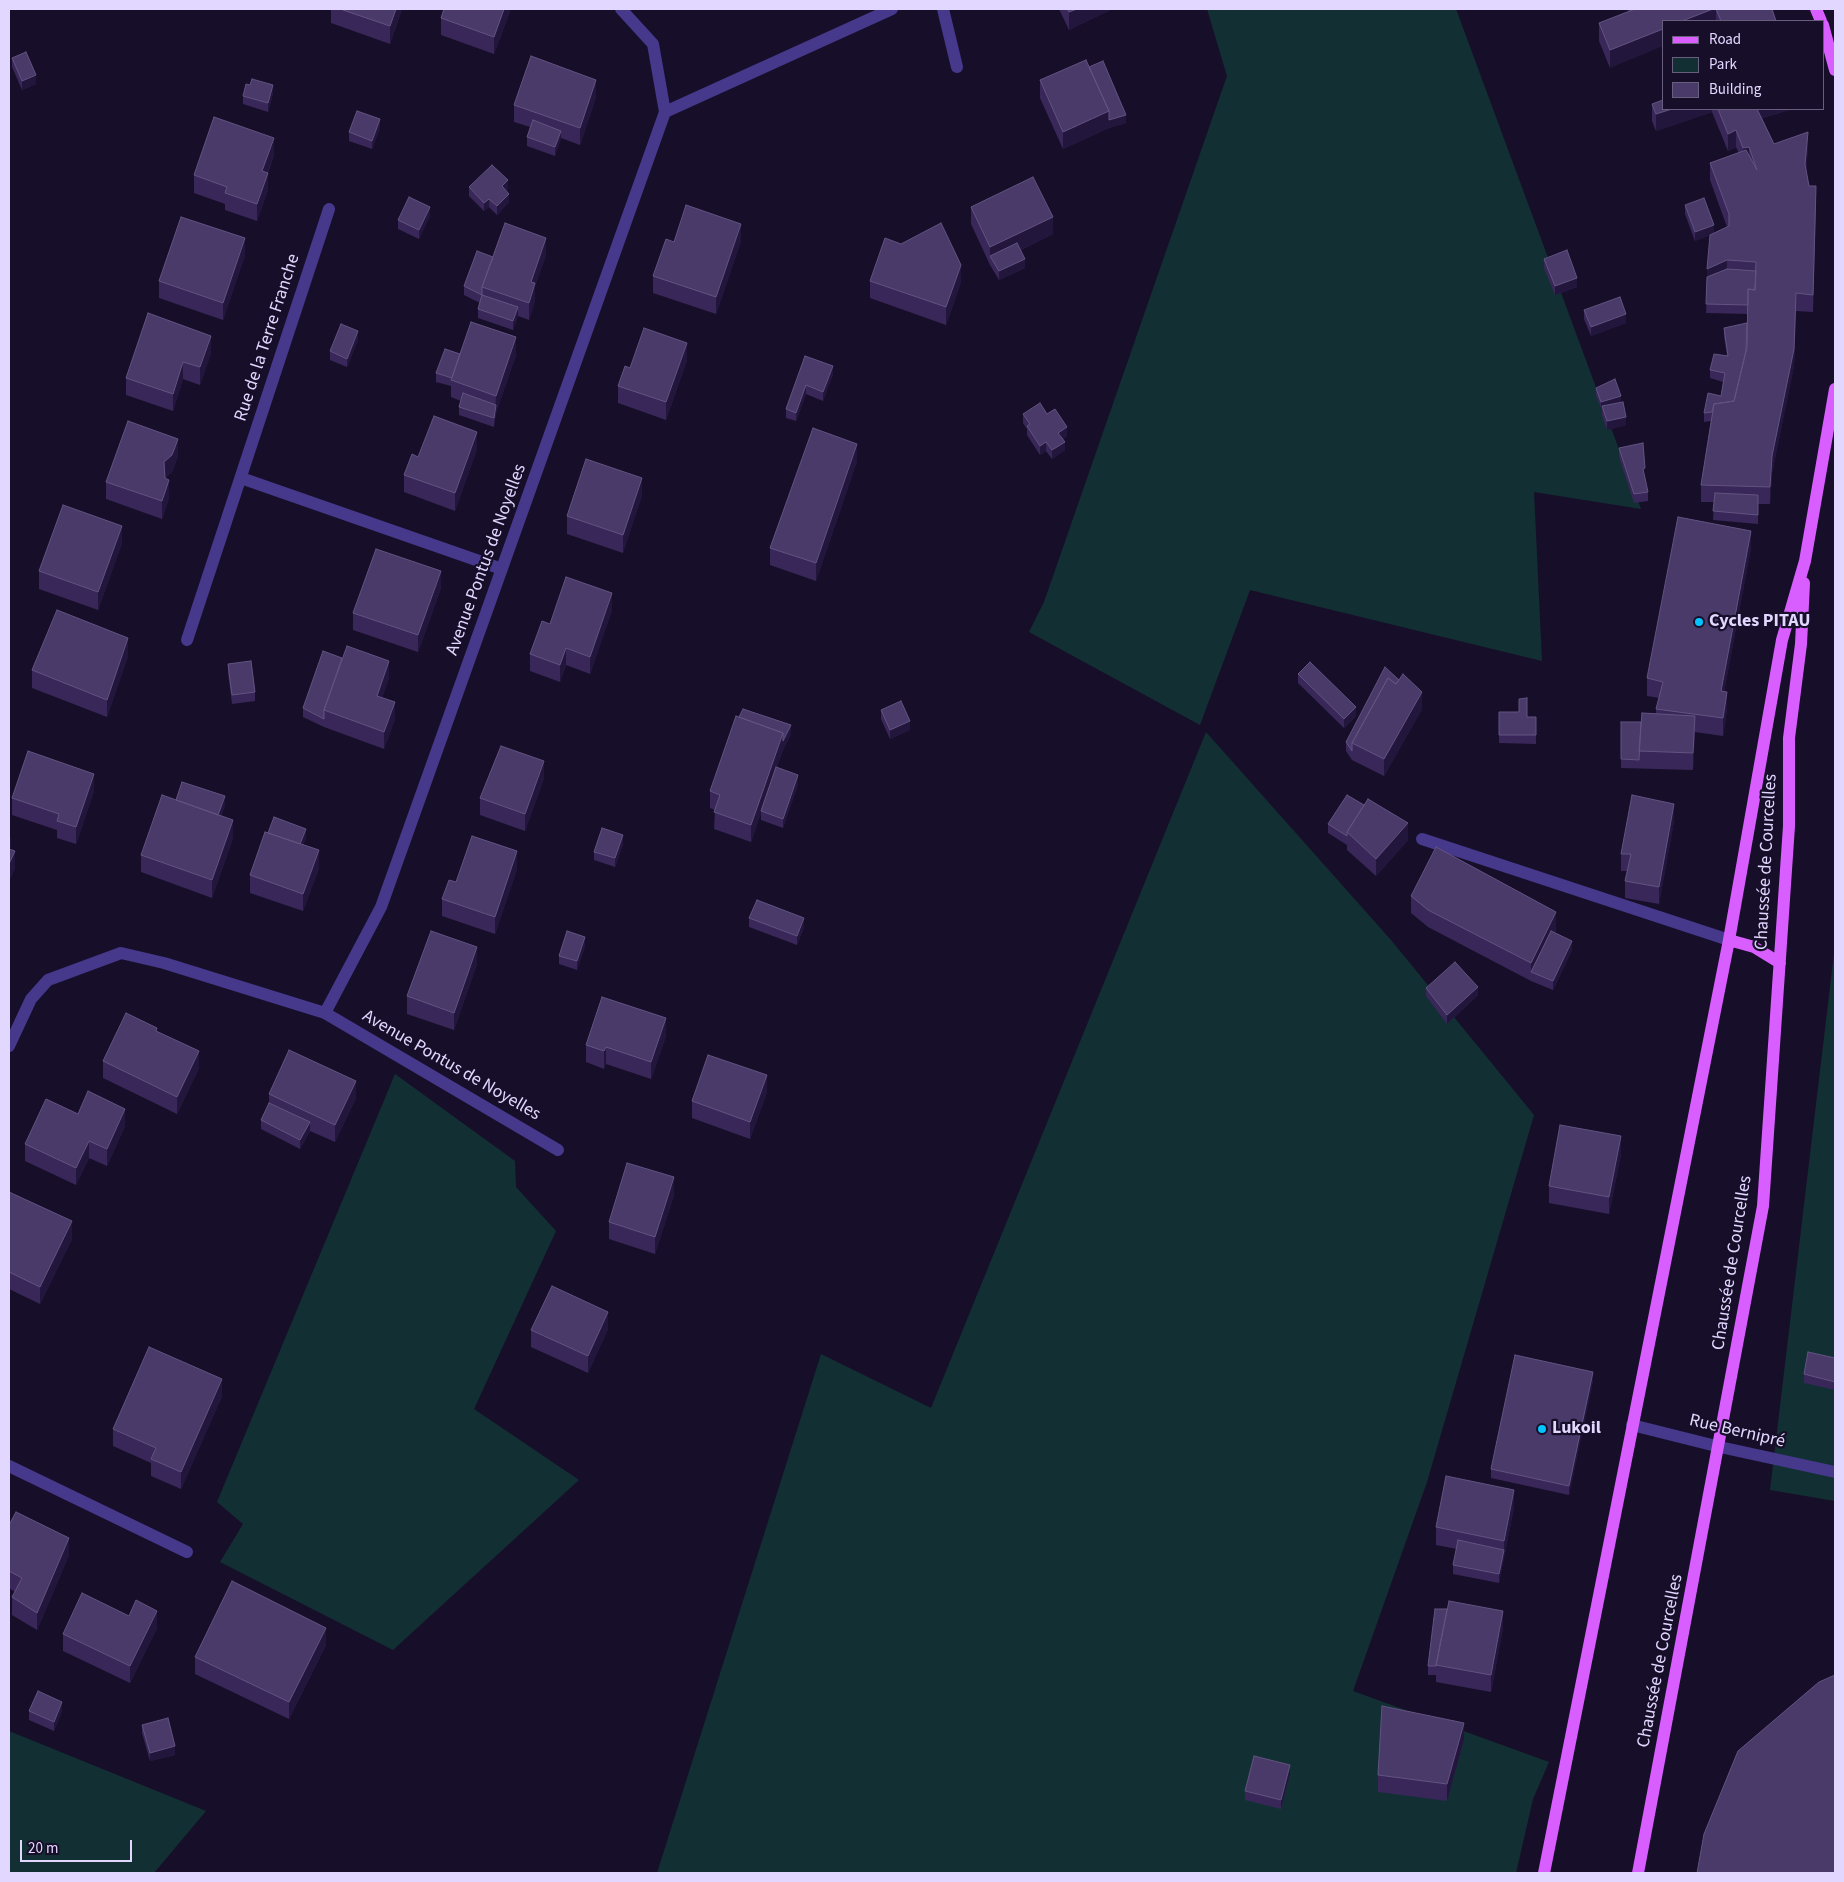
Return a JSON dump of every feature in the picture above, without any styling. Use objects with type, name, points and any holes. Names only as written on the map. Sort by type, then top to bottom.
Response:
[{"type":"main road","points":[[1824,30],[1835,70]]},
{"type":"main road","name":"Chaussée de Courcelles","points":[[1544,1873],[1729,940],[1782,640],[1805,561],[1835,389]]},
{"type":"main road","name":"Chaussée de Courcelles","points":[[1638,1873],[1720,1448],[1763,1206],[1789,826],[1790,738],[1801,644],[1805,561]]},
{"type":"main road","points":[[1729,940],[1754,947],[1780,963]]},
{"type":"street","name":"Avenue Pontus de Noyelles","points":[[325,1013],[381,907],[665,112],[653,44],[621,9]]},
{"type":"street","points":[[665,112],[892,9]]},
{"type":"street","points":[[944,9],[957,67]]},
{"type":"street","name":"Rue de la Terre Franche","points":[[187,640],[329,209]]},
{"type":"street","points":[[241,478],[502,569]]},
{"type":"street","name":"Chaussée de Courcelles","points":[[1422,839],[1729,940]]},
{"type":"street","name":"Avenue Pontus de Noyelles","points":[[9,1046],[31,1000],[48,980],[121,953],[164,963],[325,1013],[558,1150]]},
{"type":"street","name":"Rue Bernipré","points":[[1632,1425],[1720,1448],[1835,1472]]},
{"type":"street","points":[[9,1466],[187,1552]]},
{"type":"green space","points":[[1207,9],[1456,9],[1641,509],[1534,492],[1542,661],[1250,590],[1200,725],[1029,632],[1044,602],[1227,76]]},
{"type":"green space","points":[[1206,732],[1391,940],[1534,1115],[1427,1482],[1353,1691],[1549,1762],[1533,1799],[1516,1873],[657,1873],[821,1354],[931,1408]]},
{"type":"green space","points":[[1835,945],[1835,1501],[1770,1490]]},
{"type":"green space","points":[[395,1074],[515,1161],[516,1187],[556,1231],[474,1409],[579,1480],[393,1650],[220,1562],[243,1524],[217,1502]]},
{"type":"green space","points":[[9,1731],[206,1811],[154,1873],[9,1873]]},
{"type":"building","points":[[340,9],[396,9],[390,26]]},
{"type":"building","points":[[444,9],[504,9],[494,37],[441,18]]},
{"type":"building","points":[[1635,9],[1713,9],[1685,20],[1662,20],[1662,29],[1610,50],[1599,23]]},
{"type":"building","points":[[1716,9],[1772,9],[1776,20],[1721,20]]},
{"type":"building","points":[[26,52],[36,75],[22,81],[12,58]]},
{"type":"building","points":[[531,56],[596,80],[580,128],[514,105]]},
{"type":"building","points":[[1086,60],[1109,111],[1063,132],[1040,80]]},
{"type":"building","points":[[1103,61],[1126,115],[1109,120],[1109,111],[1089,67]]},
{"type":"building","points":[[252,79],[273,85],[268,103],[243,96],[246,84],[250,85]]},
{"type":"building","points":[[1662,100],[1662,110],[1669,110],[1656,114],[1652,104]]},
{"type":"building","points":[[1718,110],[1757,110],[1774,144],[1808,132],[1805,164],[1809,186],[1816,186],[1813,295],[1796,293],[1794,349],[1772,456],[1770,487],[1701,485],[1714,404],[1734,401],[1747,347],[1748,289],[1755,290],[1756,262],[1727,260],[1707,269],[1710,235],[1729,226],[1729,214],[1710,163],[1746,150],[1757,170],[1749,147],[1743,148],[1736,130],[1728,134]]},
{"type":"building","points":[[357,111],[380,119],[372,141],[349,132]]},
{"type":"building","points":[[214,117],[274,138],[262,171],[268,173],[257,204],[225,193],[227,187],[194,175]]},
{"type":"building","points":[[533,120],[561,131],[555,147],[527,137]]},
{"type":"building","points":[[492,165],[508,180],[502,186],[509,194],[497,206],[489,199],[484,203],[469,187]]},
{"type":"building","points":[[1033,177],[1053,217],[990,247],[971,207]]},
{"type":"building","points":[[409,197],[430,207],[419,230],[398,220]]},
{"type":"building","points":[[1704,198],[1714,225],[1695,232],[1685,205]]},
{"type":"building","points":[[686,205],[741,224],[716,297],[653,276],[666,239],[674,242]]},
{"type":"building","points":[[181,217],[245,238],[223,303],[159,281]]},
{"type":"building","points":[[505,223],[546,238],[531,282],[535,283],[529,303],[482,287]]},
{"type":"building","points":[[941,223],[961,265],[946,307],[870,281],[885,238],[901,244]]},
{"type":"building","points":[[1017,243],[1025,259],[999,271],[990,256]]},
{"type":"building","points":[[1567,250],[1577,278],[1555,286],[1544,259]]},
{"type":"building","points":[[477,251],[493,257],[482,287],[482,295],[464,286]]},
{"type":"building","points":[[1727,269],[1756,271],[1755,290],[1748,289],[1748,305],[1706,304],[1707,277]]},
{"type":"building","points":[[482,295],[518,307],[513,321],[478,309]]},
{"type":"building","points":[[1620,297],[1626,314],[1591,327],[1584,310]]},
{"type":"building","points":[[148,313],[211,336],[200,367],[183,362],[173,394],[126,378]]},
{"type":"building","points":[[471,322],[516,337],[496,396],[451,380]]},
{"type":"building","points":[[1747,323],[1746,351],[1734,401],[1714,404],[1712,412],[1704,413],[1708,393],[1721,396],[1725,373],[1710,370],[1714,354],[1728,356],[1724,328]]},
{"type":"building","points":[[341,324],[358,331],[347,359],[330,351]]},
{"type":"building","points":[[644,328],[687,343],[666,402],[618,386],[625,366],[630,368]]},
{"type":"building","points":[[445,349],[460,354],[452,378],[436,373]]},
{"type":"building","points":[[805,356],[833,366],[823,392],[806,385],[796,413],[786,409]]},
{"type":"building","points":[[1615,379],[1621,396],[1601,402],[1596,388]]},
{"type":"building","points":[[463,393],[496,405],[494,418],[459,407]]},
{"type":"building","points":[[1623,402],[1626,417],[1607,421],[1602,406]]},
{"type":"building","points":[[1040,403],[1047,414],[1055,409],[1067,427],[1058,433],[1065,442],[1052,450],[1046,442],[1040,446],[1027,426],[1030,424],[1023,414]]},
{"type":"building","points":[[434,416],[477,432],[455,493],[404,475],[412,454],[418,457]]},
{"type":"building","points":[[128,421],[178,439],[172,455],[164,462],[165,478],[169,480],[162,501],[106,482]]},
{"type":"building","points":[[813,428],[857,444],[816,563],[770,548]]},
{"type":"building","points":[[1643,443],[1645,468],[1643,469],[1648,492],[1634,494],[1619,448]]},
{"type":"building","points":[[586,459],[642,478],[623,535],[567,516]]},
{"type":"building","points":[[1715,493],[1758,495],[1758,515],[1713,511]]},
{"type":"building","points":[[63,505],[122,526],[98,592],[39,571]]},
{"type":"building","name":"Cycles PITAU","points":[[1678,517],[1751,531],[1721,691],[1727,692],[1723,718],[1656,709],[1663,682],[1647,678]]},
{"type":"building","points":[[376,549],[441,571],[418,635],[353,613]]},
{"type":"building","points":[[566,577],[612,593],[590,657],[566,648],[560,665],[530,654],[542,621],[550,624]]},
{"type":"building","points":[[57,610],[128,638],[107,700],[32,670]]},
{"type":"building","points":[[347,646],[389,661],[377,696],[395,702],[384,732],[324,710]]},
{"type":"building","points":[[323,651],[342,658],[324,710],[324,719],[303,708]]},
{"type":"building","points":[[251,661],[255,692],[232,695],[228,664]]},
{"type":"building","points":[[1310,662],[1356,707],[1344,719],[1298,674]]},
{"type":"building","points":[[1385,667],[1399,680],[1396,684],[1388,678],[1352,743],[1352,751],[1346,742]]},
{"type":"building","points":[[1403,674],[1422,692],[1384,759],[1352,743],[1388,678],[1396,684]]},
{"type":"building","points":[[1527,698],[1527,717],[1536,717],[1536,735],[1499,735],[1499,712],[1519,712],[1519,699]]},
{"type":"building","points":[[901,701],[910,721],[890,730],[881,710]]},
{"type":"building","points":[[743,709],[791,725],[783,741],[783,733],[739,717]]},
{"type":"building","points":[[1642,713],[1695,716],[1693,753],[1639,751]]},
{"type":"building","points":[[736,716],[783,733],[751,825],[714,812],[720,795],[710,791]]},
{"type":"building","points":[[1621,722],[1641,722],[1639,760],[1621,759]]},
{"type":"building","points":[[501,746],[544,761],[525,814],[480,798]]},
{"type":"building","points":[[28,751],[94,774],[76,827],[57,821],[59,814],[12,798]]},
{"type":"building","points":[[776,767],[798,775],[783,819],[761,811]]},
{"type":"building","points":[[182,782],[225,796],[218,815],[176,800]]},
{"type":"building","points":[[162,795],[233,820],[212,880],[141,855]]},
{"type":"building","points":[[1347,795],[1364,805],[1347,832],[1347,836],[1328,824]]},
{"type":"building","points":[[1632,795],[1674,804],[1659,887],[1625,881],[1631,854],[1621,854]]},
{"type":"building","points":[[1368,799],[1408,823],[1376,859],[1347,832]]},
{"type":"building","points":[[274,817],[306,829],[300,844],[268,833]]},
{"type":"building","points":[[602,828],[623,835],[615,858],[594,852]]},
{"type":"building","points":[[265,832],[319,850],[303,894],[250,875]]},
{"type":"building","points":[[472,836],[517,851],[495,917],[442,899],[449,880],[456,882]]},
{"type":"building","points":[[1436,847],[1556,912],[1531,963],[1428,910],[1411,896]]},
{"type":"building","points":[[9,849],[15,851],[9,864]]},
{"type":"building","points":[[757,900],[804,918],[797,936],[749,918]]},
{"type":"building","points":[[431,931],[477,947],[454,1013],[407,996]]},
{"type":"building","points":[[567,931],[585,937],[577,961],[559,956]]},
{"type":"building","points":[[1551,931],[1572,941],[1553,981],[1531,972]]},
{"type":"building","points":[[1455,962],[1478,987],[1447,1015],[1426,988]]},
{"type":"building","points":[[602,997],[666,1018],[651,1062],[606,1047],[604,1051],[586,1045]]},
{"type":"building","points":[[126,1013],[157,1028],[156,1031],[199,1051],[177,1097],[103,1061]]},
{"type":"building","points":[[289,1050],[356,1081],[335,1125],[269,1094]]},
{"type":"building","points":[[708,1055],[767,1075],[750,1122],[692,1101]]},
{"type":"building","points":[[88,1091],[125,1109],[107,1149],[89,1141],[76,1168],[25,1144],[46,1099],[78,1114]]},
{"type":"building","points":[[269,1103],[310,1122],[300,1140],[261,1120]]},
{"type":"building","points":[[1560,1125],[1621,1136],[1609,1197],[1549,1186]]},
{"type":"building","points":[[627,1163],[674,1177],[655,1237],[609,1222]]},
{"type":"building","points":[[9,1192],[72,1221],[40,1287],[9,1272]]},
{"type":"building","points":[[552,1286],[608,1312],[588,1356],[531,1330]]},
{"type":"building","points":[[149,1347],[222,1379],[181,1472],[151,1459],[156,1448],[113,1429]]},
{"type":"building","points":[[1808,1352],[1835,1358],[1835,1382],[1804,1374]]},
{"type":"building","name":"Lukoil","points":[[1515,1355],[1593,1372],[1569,1486],[1491,1469]]},
{"type":"building","points":[[1446,1476],[1514,1490],[1504,1541],[1436,1527]]},
{"type":"building","points":[[16,1512],[69,1538],[37,1613],[12,1597],[22,1578],[9,1571],[9,1525]]},
{"type":"building","points":[[1458,1540],[1504,1550],[1499,1574],[1453,1565]]},
{"type":"building","points":[[232,1581],[326,1628],[289,1702],[195,1657]]},
{"type":"building","points":[[82,1593],[129,1616],[136,1600],[157,1611],[130,1666],[63,1634]]},
{"type":"building","points":[[1449,1601],[1503,1611],[1491,1675],[1436,1665]]},
{"type":"building","points":[[1435,1609],[1447,1609],[1436,1666],[1428,1666]]},
{"type":"building","points":[[1835,1675],[1835,1873],[1697,1873],[1704,1834],[1738,1751],[1819,1682]]},
{"type":"building","points":[[38,1691],[62,1702],[54,1722],[29,1711]]},
{"type":"building","points":[[1382,1706],[1464,1723],[1447,1784],[1378,1775]]},
{"type":"building","points":[[168,1718],[175,1746],[150,1753],[142,1725]]},
{"type":"building","points":[[1254,1756],[1290,1765],[1281,1800],[1245,1791]]},
{"type":"place","name":"Cycles PITAU","points":[[1699,622]]},
{"type":"place","name":"Lukoil","points":[[1542,1429]]}]
